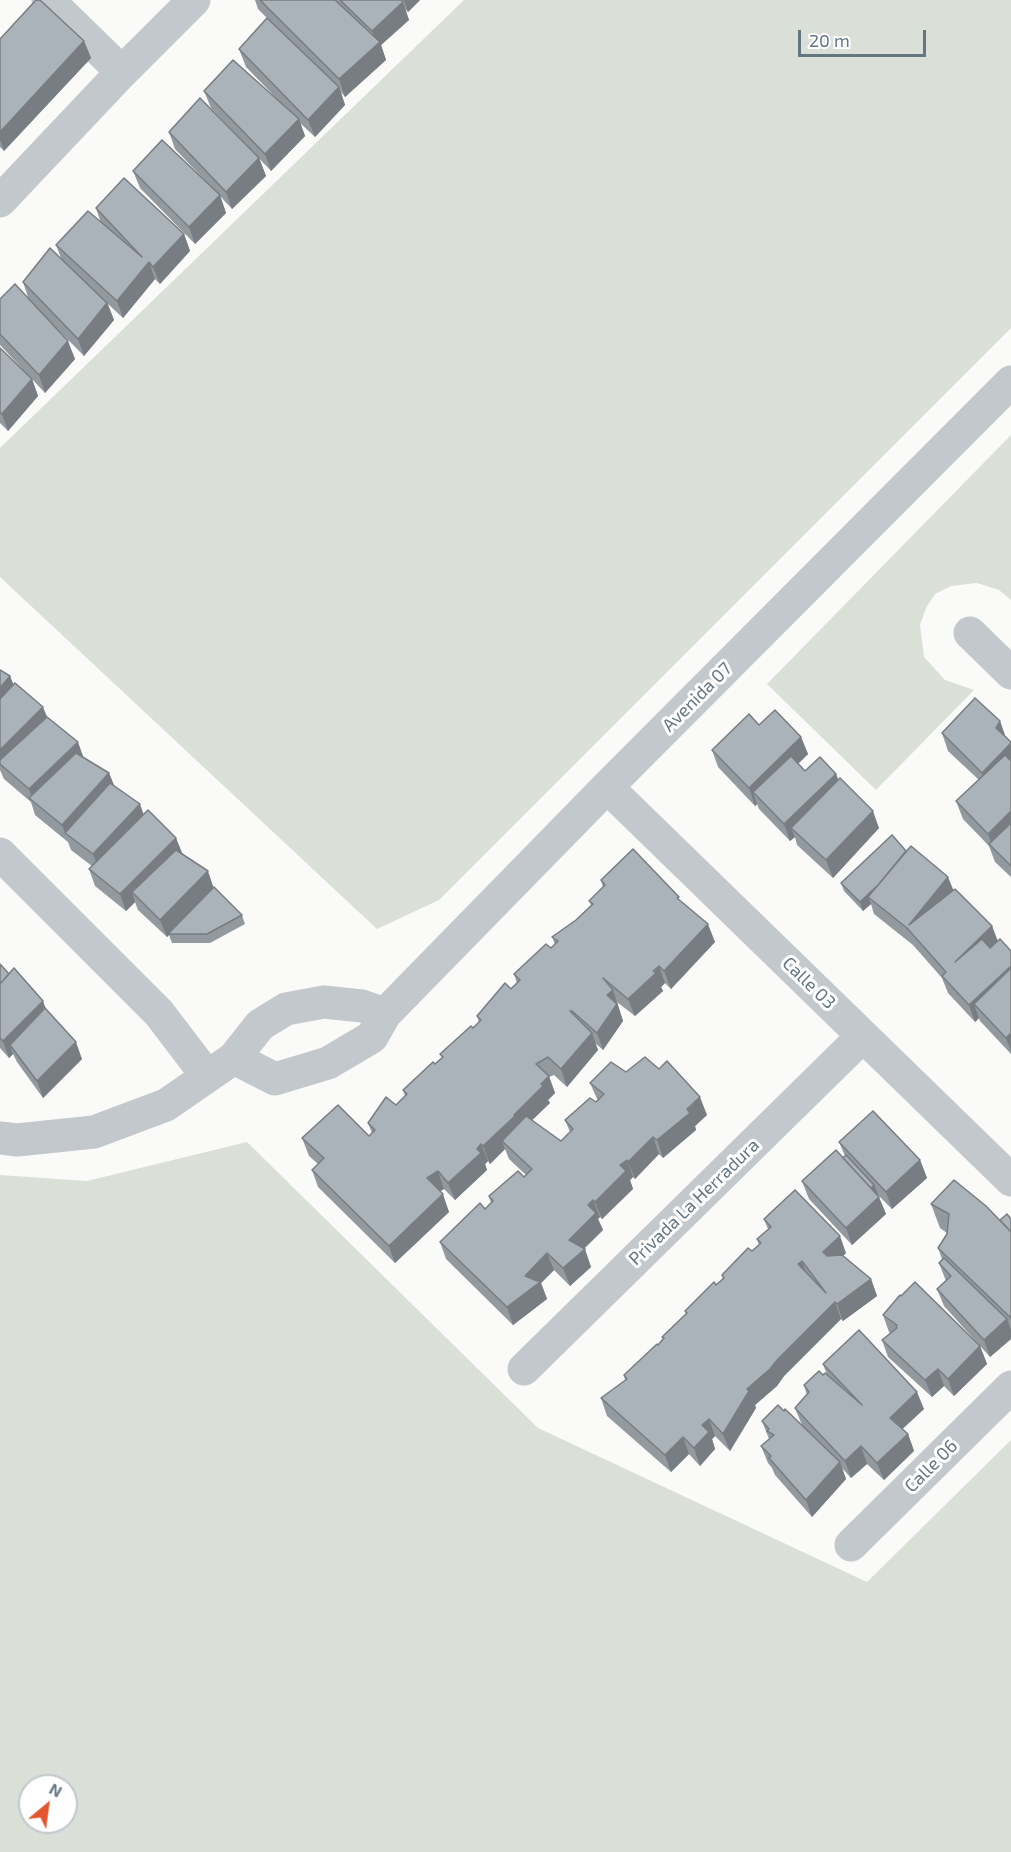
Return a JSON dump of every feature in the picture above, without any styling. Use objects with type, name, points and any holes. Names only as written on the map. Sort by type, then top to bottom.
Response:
[{"type":"street","points":[[48,0],[122,72]]},
{"type":"street","points":[[0,201],[122,72],[194,0]]},
{"type":"street","name":"Avenida 07","points":[[234,1058],[275,1080],[328,1063],[372,1037],[385,1014],[607,787],[1011,382]]},
{"type":"street","points":[[970,633],[1011,673]]},
{"type":"street","name":"Calle 03","points":[[607,787],[1011,1180]]},
{"type":"street","points":[[0,854],[159,1013],[207,1076]]},
{"type":"street","points":[[0,1138],[17,1140],[94,1132],[166,1105],[234,1058],[260,1026],[286,1009],[324,1002],[362,1006],[385,1014]]},
{"type":"street","name":"Privada La Herradura","points":[[524,1369],[863,1036]]},
{"type":"street","name":"Calle 06","points":[[852,1545],[1011,1387]]},
{"type":"shaded area","points":[[464,0],[1011,0],[1011,328],[439,900],[377,929],[0,577],[0,448]]},
{"type":"shaded area","points":[[1011,435],[1011,600],[999,590],[977,583],[951,586],[935,594],[926,608],[920,625],[924,657],[945,680],[974,690],[876,790],[767,684]]},
{"type":"shaded area","points":[[247,1142],[538,1428],[867,1582],[1011,1440],[1011,1852],[0,1852],[0,1175],[87,1181]]},
{"type":"building","points":[[36,0],[40,0],[84,41],[0,132],[0,39]]},
{"type":"building","points":[[260,0],[335,0],[380,42],[339,79]]},
{"type":"building","points":[[340,0],[401,0],[403,2],[372,31]]},
{"type":"building","points":[[267,18],[339,87],[308,120],[239,49]]},
{"type":"building","points":[[233,60],[299,119],[265,154],[204,91]]},
{"type":"building","points":[[200,98],[259,158],[226,192],[169,132]]},
{"type":"building","points":[[162,140],[220,195],[189,227],[133,171]]},
{"type":"building","points":[[124,178],[184,234],[153,267],[149,262],[117,301],[56,245],[88,211],[142,257],[96,208]]},
{"type":"building","points":[[50,248],[107,303],[78,339],[23,282]]},
{"type":"building","points":[[15,284],[68,341],[39,375],[0,334],[0,299]]},
{"type":"building","points":[[0,348],[32,379],[2,414],[0,412]]},
{"type":"building","points":[[0,670],[10,676],[0,688]]},
{"type":"building","points":[[15,683],[43,707],[0,750],[0,699]]},
{"type":"building","points":[[975,698],[1000,721],[996,728],[1011,742],[982,773],[942,733]]},
{"type":"building","points":[[775,710],[801,737],[749,788],[712,750],[749,714],[759,725]]},
{"type":"building","points":[[47,717],[78,742],[29,789],[0,764],[0,760]]},
{"type":"building","points":[[76,753],[109,773],[62,825],[29,798]]},
{"type":"building","points":[[1005,755],[1011,761],[1011,811],[988,834],[956,801]]},
{"type":"building","points":[[791,756],[805,771],[820,757],[836,774],[784,824],[753,792]]},
{"type":"building","points":[[840,778],[873,811],[826,860],[791,828]]},
{"type":"building","points":[[110,783],[140,804],[93,854],[65,833]]},
{"type":"building","points":[[148,810],[176,838],[120,894],[89,869]]},
{"type":"building","points":[[1011,823],[1011,866],[989,844]]},
{"type":"building","points":[[892,835],[906,851],[878,885],[860,902],[841,883]]},
{"type":"building","points":[[911,846],[948,877],[909,925],[955,889],[992,926],[955,962],[982,939],[990,948],[1000,939],[1011,951],[1011,966],[969,1005],[942,976],[946,972],[907,928],[868,897]]},
{"type":"building","points":[[633,849],[679,897],[677,898],[708,924],[664,971],[659,966],[653,971],[656,973],[628,999],[603,978],[613,990],[607,995],[617,1004],[597,1033],[570,1011],[592,1033],[561,1069],[548,1057],[536,1064],[549,1076],[541,1084],[543,1086],[483,1146],[481,1144],[477,1149],[481,1153],[448,1183],[438,1171],[427,1178],[443,1194],[389,1246],[312,1170],[324,1158],[302,1138],[338,1105],[369,1136],[375,1130],[368,1123],[386,1097],[396,1105],[407,1094],[403,1090],[433,1062],[435,1064],[443,1057],[440,1054],[471,1026],[473,1028],[481,1020],[477,1016],[505,983],[511,989],[520,980],[514,974],[546,944],[551,948],[558,941],[552,937],[576,920],[593,904],[589,901],[605,885],[601,880]]},
{"type":"building","points":[[176,850],[208,871],[160,920],[132,892]]},
{"type":"building","points":[[214,887],[242,915],[207,934],[168,934]]},
{"type":"building","points":[[0,964],[9,974],[0,984]]},
{"type":"building","points":[[14,968],[43,1001],[3,1041],[0,1038],[0,984]]},
{"type":"building","points":[[1011,968],[1011,1033],[1006,1038],[974,1004]]},
{"type":"building","points":[[45,1008],[76,1042],[37,1081],[10,1045]]},
{"type":"building","points":[[645,1057],[659,1069],[667,1061],[700,1097],[687,1109],[690,1113],[657,1140],[653,1137],[628,1162],[627,1160],[620,1165],[626,1171],[595,1202],[593,1200],[588,1205],[596,1213],[569,1240],[585,1249],[563,1268],[547,1253],[525,1276],[540,1282],[507,1307],[440,1242],[480,1203],[485,1209],[493,1201],[489,1196],[518,1171],[524,1177],[532,1169],[502,1141],[526,1116],[561,1141],[573,1129],[565,1120],[590,1098],[596,1102],[604,1094],[590,1083],[611,1062],[626,1072]]},
{"type":"building","points":[[873,1111],[920,1160],[886,1192],[839,1142]]},
{"type":"building","points":[[836,1150],[879,1197],[846,1228],[802,1181]]},
{"type":"building","points":[[846,1155],[874,1185],[871,1188],[843,1158]]},
{"type":"building","points":[[954,1180],[986,1206],[1011,1232],[1011,1318],[938,1248],[947,1234],[949,1214],[931,1204]]},
{"type":"building","points":[[795,1190],[840,1236],[823,1252],[827,1256],[842,1255],[871,1279],[837,1304],[835,1302],[770,1369],[747,1389],[749,1391],[723,1434],[709,1419],[702,1425],[709,1432],[694,1448],[683,1437],[665,1455],[601,1398],[627,1379],[624,1375],[658,1345],[664,1338],[662,1337],[687,1313],[685,1311],[714,1282],[716,1285],[724,1278],[722,1275],[748,1248],[752,1251],[761,1243],[757,1239],[771,1227],[764,1219]],"holes":[[[802,1261],[826,1293],[798,1264]]]},
{"type":"building","points":[[1007,1214],[1011,1219],[1011,1232],[1000,1220]]},
{"type":"building","points":[[944,1258],[1007,1319],[984,1340],[937,1289],[951,1276],[939,1263]]},
{"type":"building","points":[[915,1282],[980,1346],[948,1379],[938,1369],[925,1380],[882,1340],[897,1328],[897,1325],[883,1315]]},
{"type":"building","points":[[859,1330],[917,1392],[890,1418],[908,1434],[877,1463],[861,1446],[845,1461],[795,1408],[809,1392],[804,1385],[819,1371],[823,1375],[825,1373],[862,1405],[823,1364]]},
{"type":"building","points":[[778,1405],[840,1462],[806,1500],[761,1446],[774,1435],[767,1431],[769,1429],[762,1421]]}]
